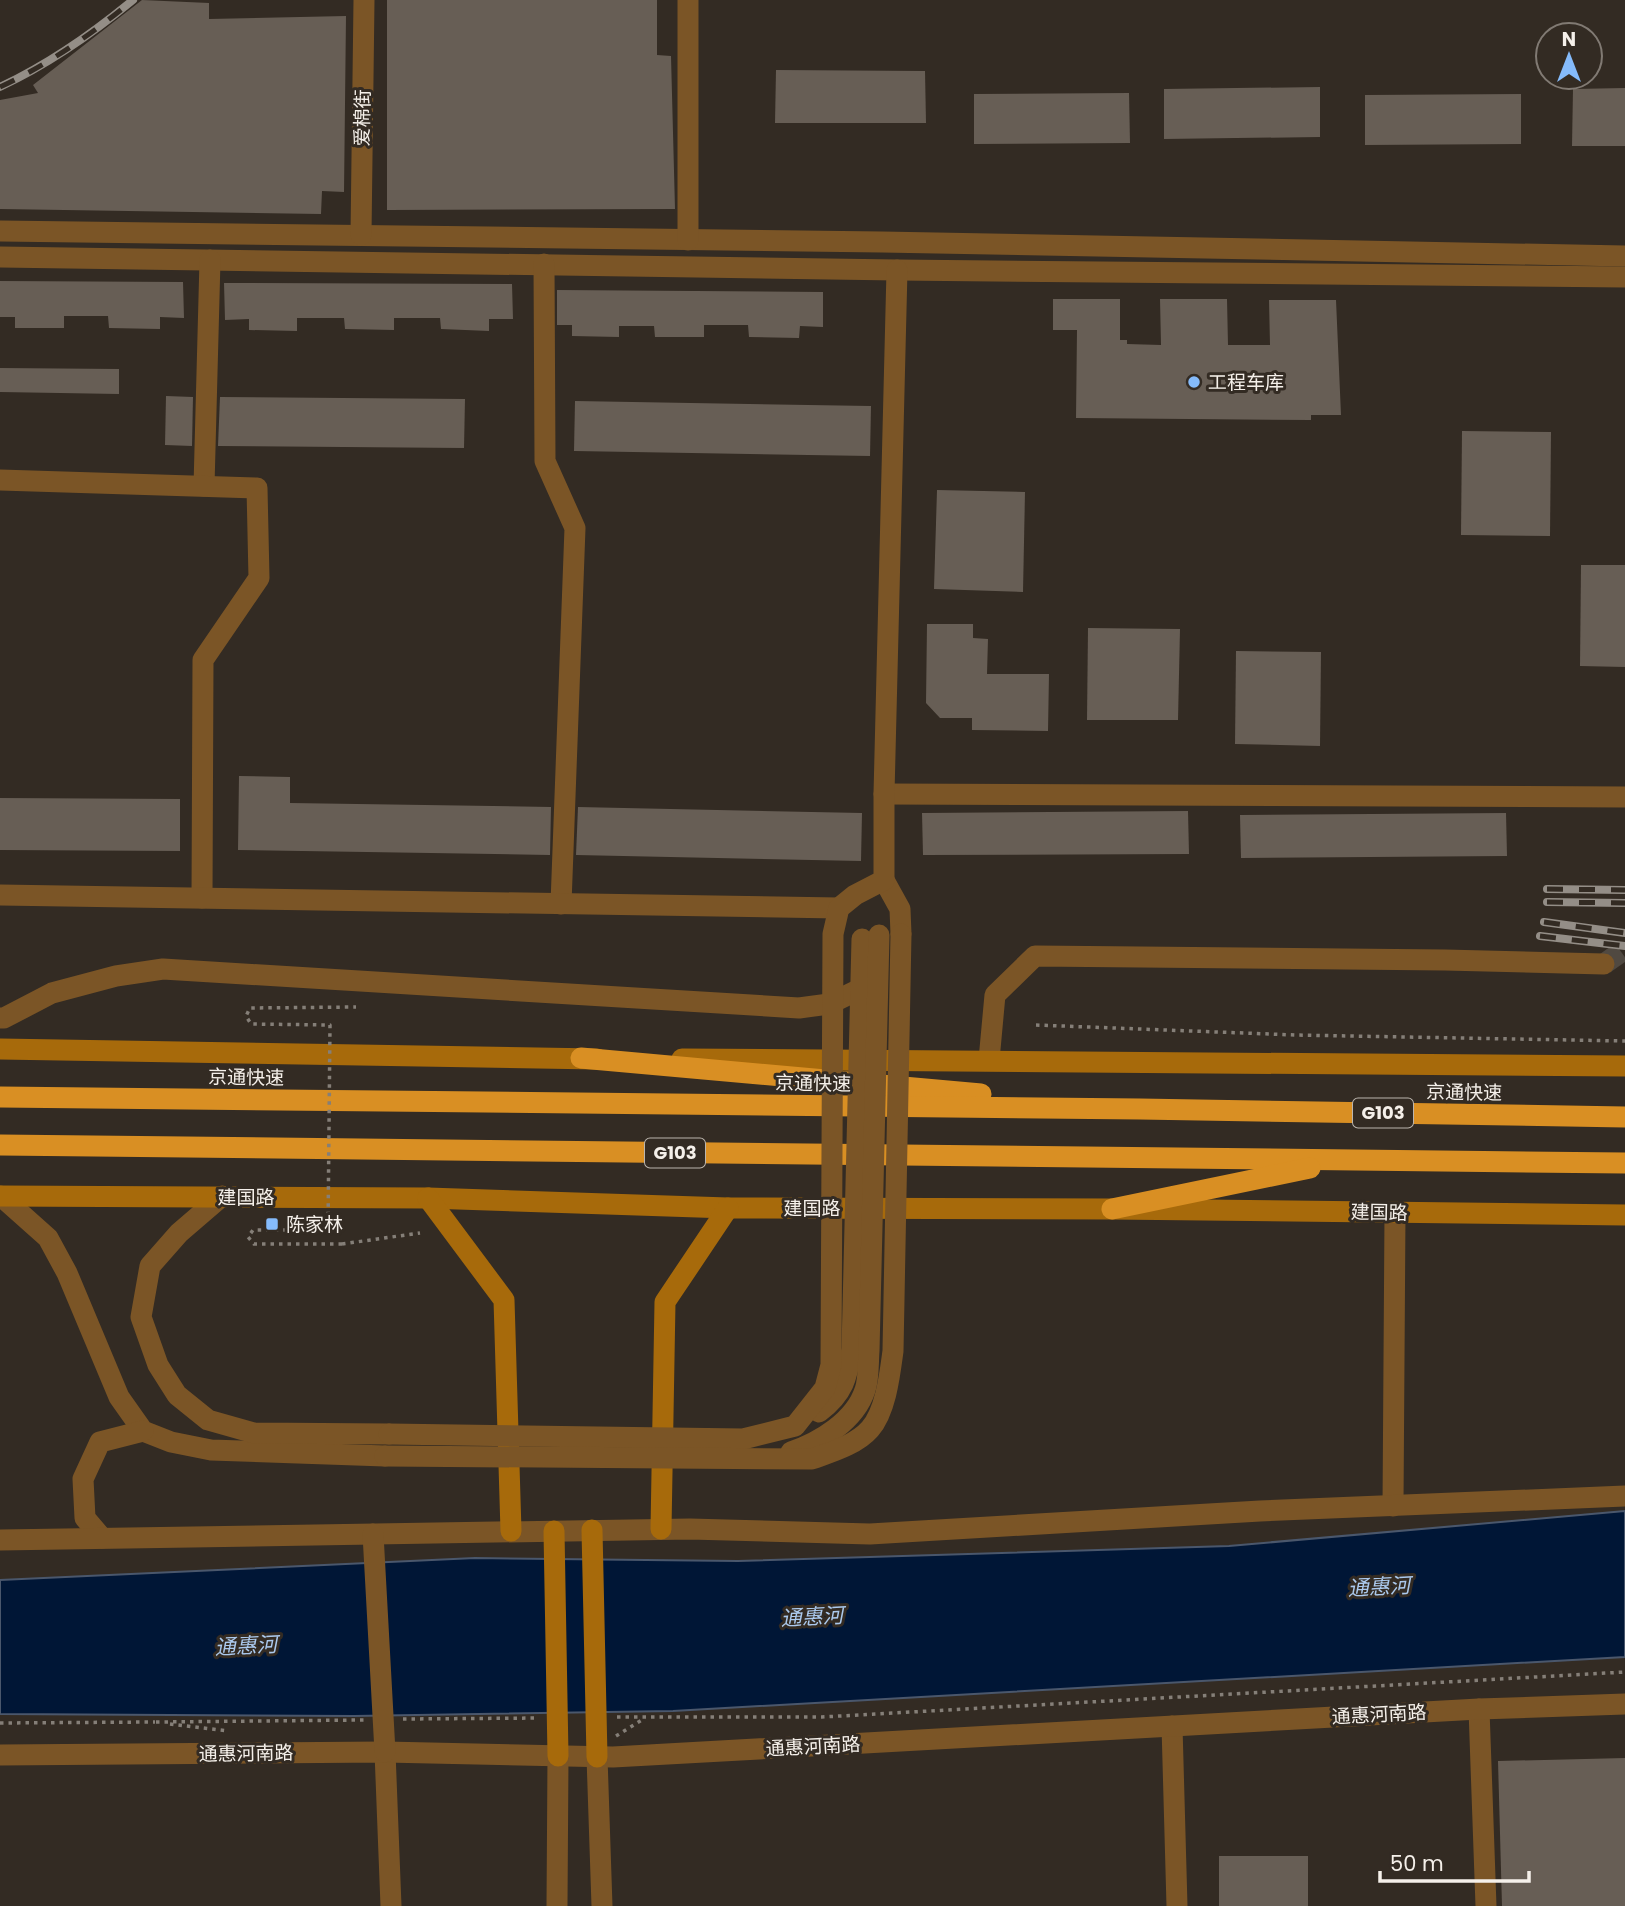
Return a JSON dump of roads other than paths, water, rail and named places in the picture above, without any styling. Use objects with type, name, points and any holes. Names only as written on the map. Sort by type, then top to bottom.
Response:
[{"type":"highway","points":[[581,1058],[1140,1109]]},
{"type":"highway","name":"京通快速","points":[[0,1097],[1625,1117]]},
{"type":"highway","name":"G103","points":[[0,1145],[1625,1163]]},
{"type":"highway","points":[[1112,1209],[1349,1160]]},
{"type":"main road","points":[[0,1049],[581,1058],[1625,1066]]},
{"type":"main road","name":"建国路","points":[[1,1196],[428,1198],[728,1208],[1625,1215]]},
{"type":"main road","points":[[428,1198],[504,1300],[511,1531]]},
{"type":"main road","points":[[661,1529],[665,1302],[728,1208]]},
{"type":"main road","points":[[592,1530],[602,1757]]},
{"type":"main road","points":[[554,1531],[558,1756]]},
{"type":"street","name":"爱棉街","points":[[361,235],[364,0]]},
{"type":"street","points":[[688,0],[688,240]]},
{"type":"street","points":[[0,231],[1625,256]]},
{"type":"street","points":[[0,257],[1625,277]]},
{"type":"street","points":[[204,486],[210,260]]},
{"type":"street","points":[[544,264],[545,461],[575,528],[561,904]]},
{"type":"street","points":[[1,1196],[48,1238],[67,1273],[119,1397],[143,1431],[171,1442],[211,1450],[385,1456],[812,1459],[846,1446],[871,1428],[888,1391],[893,1350],[901,934],[900,909],[884,880],[884,794],[897,270]]},
{"type":"street","points":[[0,480],[257,488],[259,578],[203,660],[202,898]]},
{"type":"street","points":[[884,794],[1625,797]]},
{"type":"street","points":[[795,1426],[825,1388],[831,1365],[833,934],[839,908],[855,895],[884,880]]},
{"type":"street","points":[[0,895],[839,908]]},
{"type":"street","points":[[222,1196],[178,1233],[150,1266],[141,1317],[158,1365],[177,1395],[208,1420],[254,1433],[743,1438],[795,1426],[822,1410],[838,1395],[847,1377],[852,1349],[862,988],[870,937],[869,1351],[866,1389],[853,1414],[811,1445],[769,1459]]},
{"type":"street","points":[[989,1060],[995,995],[1035,956],[1604,964]]},
{"type":"street","points":[[0,1018],[51,993],[116,976],[163,969],[799,1008],[829,1004],[862,988]]},
{"type":"street","points":[[1393,1506],[1395,1213]]},
{"type":"street","points":[[102,1538],[85,1518],[83,1479],[100,1442],[143,1431]]},
{"type":"street","points":[[0,1540],[661,1529],[870,1534],[1625,1496]]},
{"type":"street","points":[[373,1534],[391,1906]]},
{"type":"street","name":"通惠河南路","points":[[0,1755],[385,1752],[602,1757],[1625,1703]]},
{"type":"street","points":[[1479,1709],[1486,1906]]},
{"type":"street","points":[[1172,1726],[1177,1906]]},
{"type":"street","points":[[557,1906],[558,1756]]},
{"type":"street","points":[[602,1757],[602,1906]]},
{"type":"water","name":"通惠河","points":[[1625,1511],[1625,1657],[673,1711],[354,1716],[0,1714],[0,1580],[475,1558],[738,1561],[1229,1546]]},
{"type":"tunnel","points":[[1604,964],[1625,949]]},
{"type":"railway","points":[[0,87],[70,48],[133,0]]},
{"type":"railway","points":[[1547,889],[1625,890]]},
{"type":"railway","points":[[1547,902],[1625,903]]},
{"type":"railway","points":[[1544,922],[1625,933]]},
{"type":"railway","points":[[1540,936],[1625,946]]},
{"type":"place","name":"工程车库","points":[[1194,382]]},
{"type":"place","name":"陈家林","points":[[272,1224]]}]
